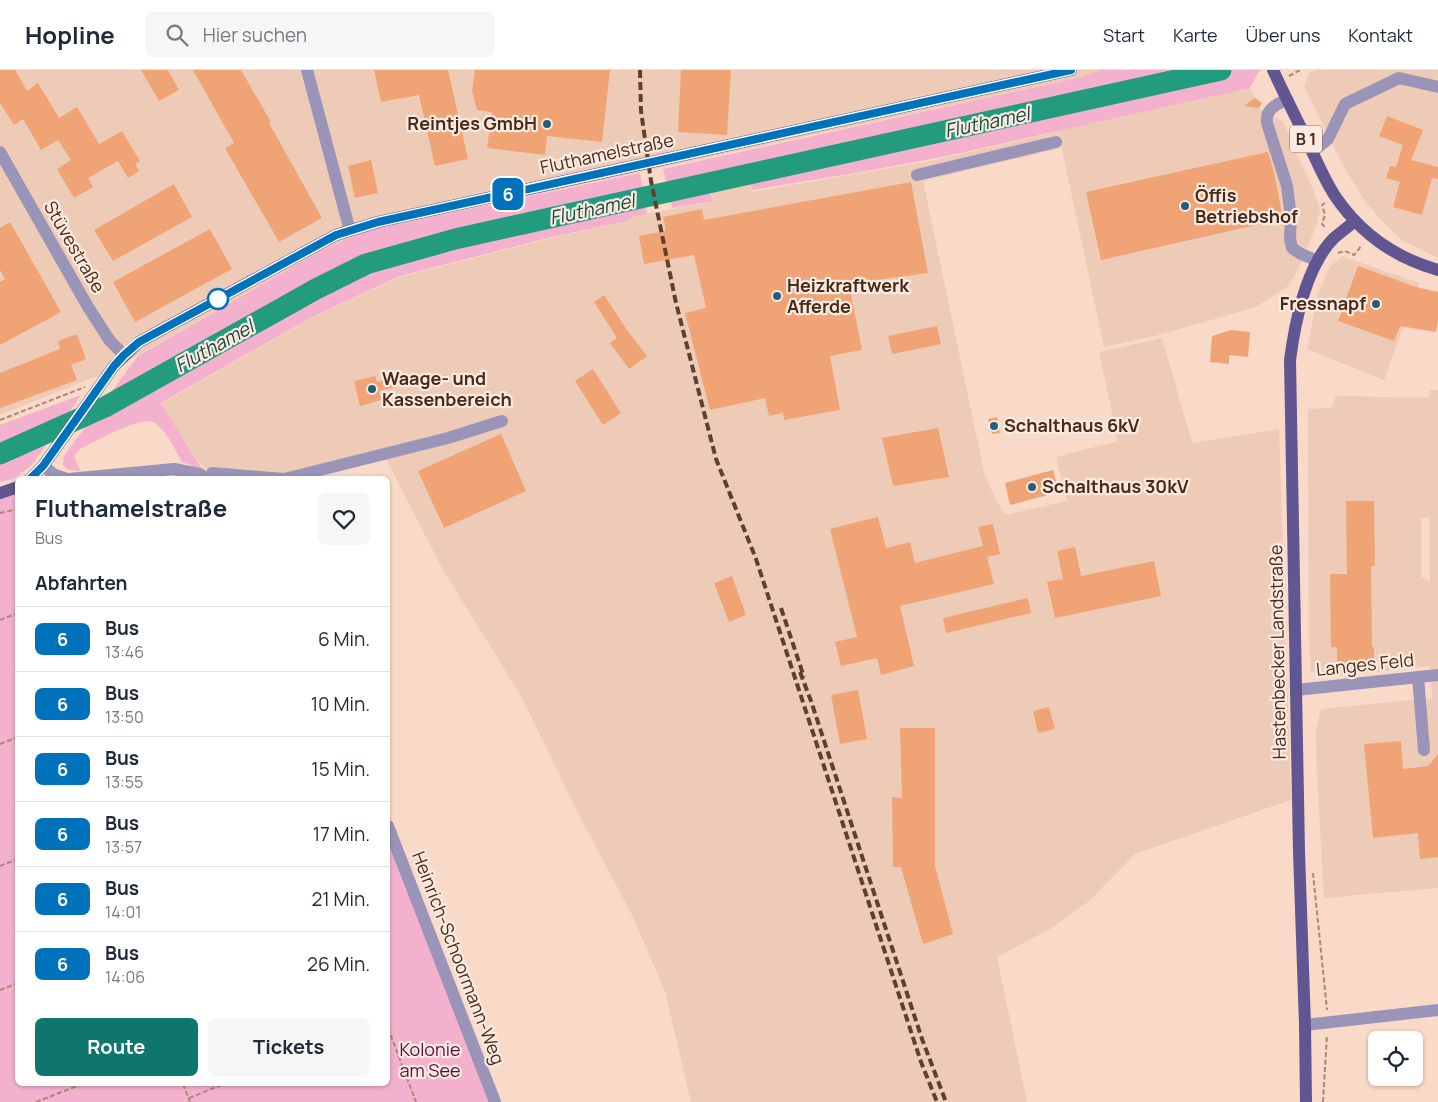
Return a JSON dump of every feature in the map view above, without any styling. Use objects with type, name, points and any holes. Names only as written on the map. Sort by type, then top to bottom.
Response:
[{"type":"main road","name":"Fluthamelstraße","points":[[33,476],[43,466],[86,404],[124,355],[146,338],[336,235],[378,222],[1054,72],[1071,70]]},
{"type":"main road","name":"B 1","points":[[1276,76],[1312,152],[1336,197],[1356,221],[1370,235],[1391,251],[1415,263],[1438,270]]},
{"type":"main road","name":"Hastenbecker Landstraße","points":[[1306,1102],[1299,862],[1290,360],[1305,292],[1318,261],[1334,238],[1356,221]]},
{"type":"main road","points":[[0,493],[15,488]]},
{"type":"street","points":[[307,70],[350,231]]},
{"type":"street","points":[[1312,152],[1328,139],[1345,104],[1399,78],[1438,87]]},
{"type":"street","points":[[1287,99],[1269,110],[1266,116],[1267,123],[1287,186],[1292,248],[1318,261]]},
{"type":"street","points":[[917,175],[1056,142]]},
{"type":"street","name":"Stüvestraße","points":[[0,152],[88,307],[110,341],[124,355]]},
{"type":"street","points":[[296,476],[448,438],[502,421]]},
{"type":"street","points":[[43,466],[58,476]]},
{"type":"street","points":[[100,476],[174,469],[208,476]]},
{"type":"street","name":"Langes Feld","points":[[1296,690],[1438,675]]},
{"type":"street","points":[[1418,677],[1424,750]]},
{"type":"street","name":"Heinrich-Schoormann-Weg","points":[[390,831],[495,1102]]},
{"type":"street","points":[[1305,1025],[1438,1010]]},
{"type":"path","points":[[1322,224],[1324,214],[1322,205],[1336,197]]},
{"type":"path","points":[[1333,257],[1345,251],[1354,255]]},
{"type":"path","points":[[0,420],[80,388],[102,383]]},
{"type":"path","points":[[0,514],[15,510]]},
{"type":"path","points":[[0,620],[15,614]]},
{"type":"path","points":[[0,744],[15,738]]},
{"type":"path","points":[[0,866],[15,860]]},
{"type":"path","points":[[1313,869],[1328,1023],[1323,1102]]},
{"type":"path","points":[[0,990],[15,984]]},
{"type":"path","points":[[390,1033],[416,1102]]},
{"type":"path","points":[[36,1102],[77,1086]]},
{"type":"path","points":[[184,1086],[190,1102]]},
{"type":"path","points":[[189,1098],[219,1086]]},
{"type":"shaded area","points":[[0,70],[1103,70],[1077,78],[369,230],[320,251],[112,370],[0,415]]},
{"type":"shaded area","points":[[1318,70],[1438,70],[1438,258],[1403,241],[1365,201],[1344,167],[1304,86],[1310,72]]},
{"type":"shaded area","points":[[1250,88],[1260,109],[1283,122],[1320,210],[1317,224],[1298,270],[1287,287],[1256,307],[1163,334],[1104,347],[1058,131]]},
{"type":"shaded area","points":[[1057,132],[1061,148],[923,181],[984,472],[993,494],[1005,515],[1067,501],[1056,457],[1118,441],[1099,352],[1162,338],[1192,443],[1279,429],[1291,800],[1135,854],[1088,902],[1050,929],[997,957],[1027,1102],[691,1102],[665,991],[632,915],[578,813],[521,696],[442,568],[386,459],[319,476],[258,476],[210,473],[198,461],[161,404],[311,318],[400,277],[627,221],[635,216],[715,201],[709,188],[719,186],[726,190],[749,184],[752,192],[935,160]]},
{"type":"shaded area","points":[[1342,256],[1419,283],[1384,380],[1307,349],[1318,294],[1329,268]]},
{"type":"shaded area","points":[[1430,390],[1438,390],[1438,888],[1324,898],[1316,730],[1321,709],[1432,698],[1430,666],[1329,677],[1319,676],[1311,671],[1309,639],[1308,409],[1331,408],[1336,396],[1429,398]],"holes":[[[1429,492],[1430,588],[1429,581],[1421,577],[1421,518],[1429,517]]]},
{"type":"green space","points":[[1103,70],[1261,70],[1250,88],[947,156],[855,173],[752,190],[750,182],[726,189],[720,184],[707,188],[714,201],[672,208],[663,169],[1077,78]]},
{"type":"green space","points":[[640,173],[647,214],[635,216],[627,221],[552,237],[400,276],[310,318],[161,403],[202,469],[182,462],[159,426],[149,421],[130,425],[80,449],[74,456],[80,471],[69,470],[63,465],[64,456],[138,356],[320,251],[369,230]]},
{"type":"green space","points":[[81,395],[32,465],[13,479],[0,482],[0,425]]},
{"type":"green space","name":"Kolonie am See","points":[[15,494],[15,1086],[390,1086],[390,841],[491,1102],[0,1102],[0,498]]},
{"type":"building","points":[[0,70],[15,70],[27,91],[38,83],[59,118],[77,107],[99,144],[122,131],[140,161],[135,164],[139,171],[128,178],[118,161],[88,178],[93,187],[74,198],[57,169],[71,160],[58,140],[41,150],[23,119],[14,125],[0,103]]},
{"type":"building","points":[[141,70],[168,70],[179,90],[159,101]]},
{"type":"building","points":[[193,70],[241,70],[322,218],[279,242],[225,148],[234,143]]},
{"type":"building","points":[[374,70],[448,70],[468,159],[435,166],[419,95],[381,102]]},
{"type":"building","name":"Reintjes GmbH","points":[[475,70],[610,70],[602,142],[547,136],[545,155],[487,148],[492,112],[477,110],[472,91]]},
{"type":"building","points":[[681,70],[731,70],[727,135],[678,132]]},
{"type":"building","points":[[1255,98],[1262,103],[1259,108],[1244,106]]},
{"type":"building","points":[[1387,116],[1423,130],[1411,160],[1438,167],[1438,179],[1432,178],[1422,215],[1393,207],[1400,182],[1386,178],[1390,166],[1396,167],[1403,145],[1379,136]]},
{"type":"building","name":"Öffis Betriebshof","points":[[1268,152],[1283,219],[1101,260],[1086,192]]},
{"type":"building","points":[[371,160],[378,193],[355,198],[348,166]]},
{"type":"building","name":"Heizkraftwerk Afferde","points":[[911,182],[928,273],[849,284],[862,350],[830,356],[840,410],[784,420],[783,413],[769,416],[765,398],[710,410],[685,313],[706,308],[694,255],[644,264],[639,236],[666,231],[663,217],[702,209],[704,220]]},
{"type":"building","points":[[174,184],[192,217],[113,261],[94,230]]},
{"type":"building","points":[[10,222],[61,312],[0,345],[0,282],[5,279],[0,270],[0,228]]},
{"type":"building","points":[[210,229],[232,269],[135,322],[113,282]]},
{"type":"building","name":"Fressnapf","points":[[1358,266],[1416,287],[1438,292],[1436,332],[1400,326],[1394,341],[1338,321]]},
{"type":"building","points":[[604,295],[647,356],[629,369],[610,343],[617,338],[594,302]]},
{"type":"building","points":[[937,326],[941,344],[892,354],[888,336]]},
{"type":"building","points":[[1231,330],[1250,332],[1248,357],[1229,355],[1229,364],[1210,362],[1212,336]]},
{"type":"building","points":[[77,334],[86,359],[71,365],[77,380],[0,408],[0,373],[60,349],[58,341]]},
{"type":"building","points":[[593,369],[621,413],[603,425],[575,381]]},
{"type":"building","name":"Waage- und Kassenbereich","points":[[375,376],[377,382],[394,378],[396,387],[379,391],[381,400],[360,406],[354,381]]},
{"type":"building","name":"Schalthaus 6kV","points":[[997,417],[1000,433],[992,434],[988,419]]},
{"type":"building","points":[[938,428],[949,477],[893,486],[882,438]]},
{"type":"building","points":[[501,434],[526,491],[444,528],[418,471]]},
{"type":"building","name":"Schalthaus 30kV","points":[[1053,470],[1059,492],[1010,505],[1005,483]]},
{"type":"building","points":[[1346,501],[1374,501],[1375,566],[1371,566],[1374,664],[1337,664],[1337,647],[1331,647],[1330,574],[1347,574]]},
{"type":"building","points":[[878,517],[886,548],[910,542],[915,563],[983,546],[978,527],[993,524],[1000,554],[987,557],[994,584],[900,606],[914,666],[881,675],[877,658],[841,666],[835,642],[857,637],[830,529]]},
{"type":"building","points":[[1075,547],[1081,576],[1154,561],[1161,596],[1055,618],[1047,582],[1063,579],[1057,551]]},
{"type":"building","points":[[732,576],[746,615],[729,622],[714,583]]},
{"type":"building","points":[[1028,598],[1031,613],[946,633],[943,618]]},
{"type":"building","points":[[858,690],[867,739],[840,744],[831,695]]},
{"type":"building","points":[[1049,707],[1055,729],[1038,733],[1033,711]]},
{"type":"building","points":[[900,728],[935,728],[935,866],[953,934],[923,944],[901,867],[893,867],[892,797],[902,798]]},
{"type":"building","points":[[1401,741],[1403,769],[1428,766],[1438,754],[1438,857],[1420,859],[1418,833],[1373,838],[1364,744]]},
{"type":"waterway","name":"Fluthamel","points":[[0,454],[105,407],[316,289],[366,264],[455,239],[1221,70]]},
{"type":"railway","points":[[640,70],[641,111],[651,181],[676,303],[716,459],[756,559],[921,1062],[937,1102]]},
{"type":"railway","points":[[781,608],[804,677]]},
{"type":"railway","points":[[800,672],[922,1039],[946,1102]]},
{"type":"bus line","name":"6","points":[[33,476],[43,466],[114,366],[139,342],[336,235],[378,222],[1071,70]]},
{"type":"place","name":"Reintjes GmbH","points":[[547,124]]},
{"type":"place","name":"Öffis Betriebshof","points":[[1185,206]]},
{"type":"place","name":"Heizkraftwerk Afferde","points":[[777,296]]},
{"type":"place","name":"Fressnapf","points":[[1376,304]]},
{"type":"place","name":"Waage- und Kassenbereich","points":[[372,389]]},
{"type":"place","name":"Schalthaus 6kV","points":[[994,426]]},
{"type":"place","name":"Schalthaus 30kV","points":[[1032,487]]}]
